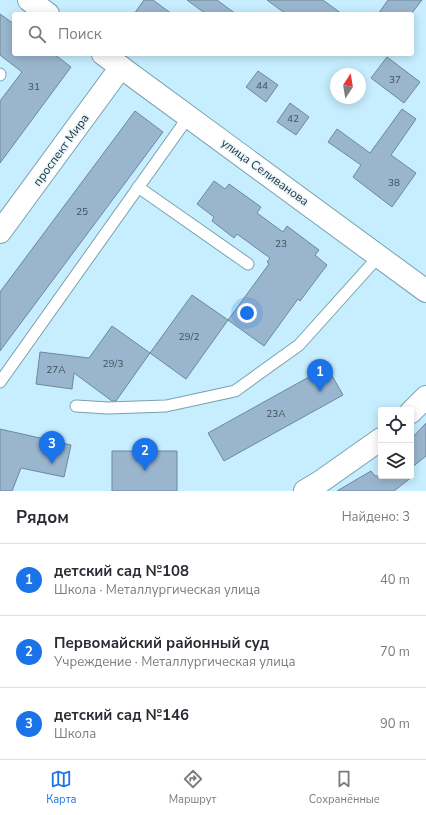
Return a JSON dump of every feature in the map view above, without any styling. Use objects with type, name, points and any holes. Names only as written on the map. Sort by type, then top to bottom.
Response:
[{"type":"street","points":[[29,0],[45,12]]},
{"type":"street","name":"улица Селиванова","points":[[106,56],[426,290]]},
{"type":"street","name":"проспект Мира","points":[[0,232],[121,67]]},
{"type":"street","points":[[414,409],[426,397]]},
{"type":"street","points":[[317,488],[378,441]]},
{"type":"lane","points":[[0,382],[189,116]]},
{"type":"lane","points":[[138,187],[248,264]]},
{"type":"lane","points":[[76,406],[108,408],[166,406],[235,391],[299,345],[379,256]]},
{"type":"building","points":[[144,0],[153,0],[169,12],[135,12]]},
{"type":"building","points":[[187,0],[217,0],[233,12],[203,12]]},
{"type":"building","points":[[267,0],[323,0],[339,12],[283,12]]},
{"type":"building","points":[[388,0],[422,0],[413,12],[379,12]]},
{"type":"building","points":[[0,14],[12,23],[12,56],[57,56],[71,67],[0,163],[0,101],[22,72],[0,55]]},
{"type":"building","points":[[387,57],[420,82],[404,103],[371,78]]},
{"type":"building","points":[[258,71],[278,85],[266,102],[246,87]]},
{"type":"building","points":[[290,103],[309,117],[296,135],[277,122]]},
{"type":"building","points":[[402,109],[416,119],[391,155],[416,173],[392,207],[353,177],[361,165],[328,142],[337,129],[370,153]]},
{"type":"building","points":[[135,111],[163,132],[0,351],[0,292]]},
{"type":"building","points":[[214,181],[225,189],[229,184],[261,207],[257,213],[283,232],[287,226],[319,250],[315,255],[327,265],[300,301],[298,299],[264,346],[228,320],[269,264],[267,262],[270,258],[237,234],[234,238],[212,221],[214,217],[197,204]]},
{"type":"building","points":[[192,295],[228,320],[186,379],[150,353]]},
{"type":"building","points":[[112,326],[150,353],[116,401],[112,401],[74,373],[72,389],[36,384],[40,352],[89,358]]},
{"type":"building","points":[[327,367],[343,395],[224,461],[208,433]]},
{"type":"building","points":[[426,423],[426,456],[414,466],[414,443],[414,436]]},
{"type":"building","points":[[0,429],[71,445],[64,477],[21,468],[12,491],[0,491]]},
{"type":"building","points":[[112,451],[177,451],[177,491],[112,491]]},
{"type":"building","points":[[371,471],[375,476],[378,476],[378,479],[409,479],[394,491],[337,491]]},
{"type":"place","name":"детский сад №108","points":[[320,392]]},
{"type":"place","name":"детский сад №146","points":[[52,464]]},
{"type":"place","name":"Первомайский районный суд","points":[[145,471]]}]
